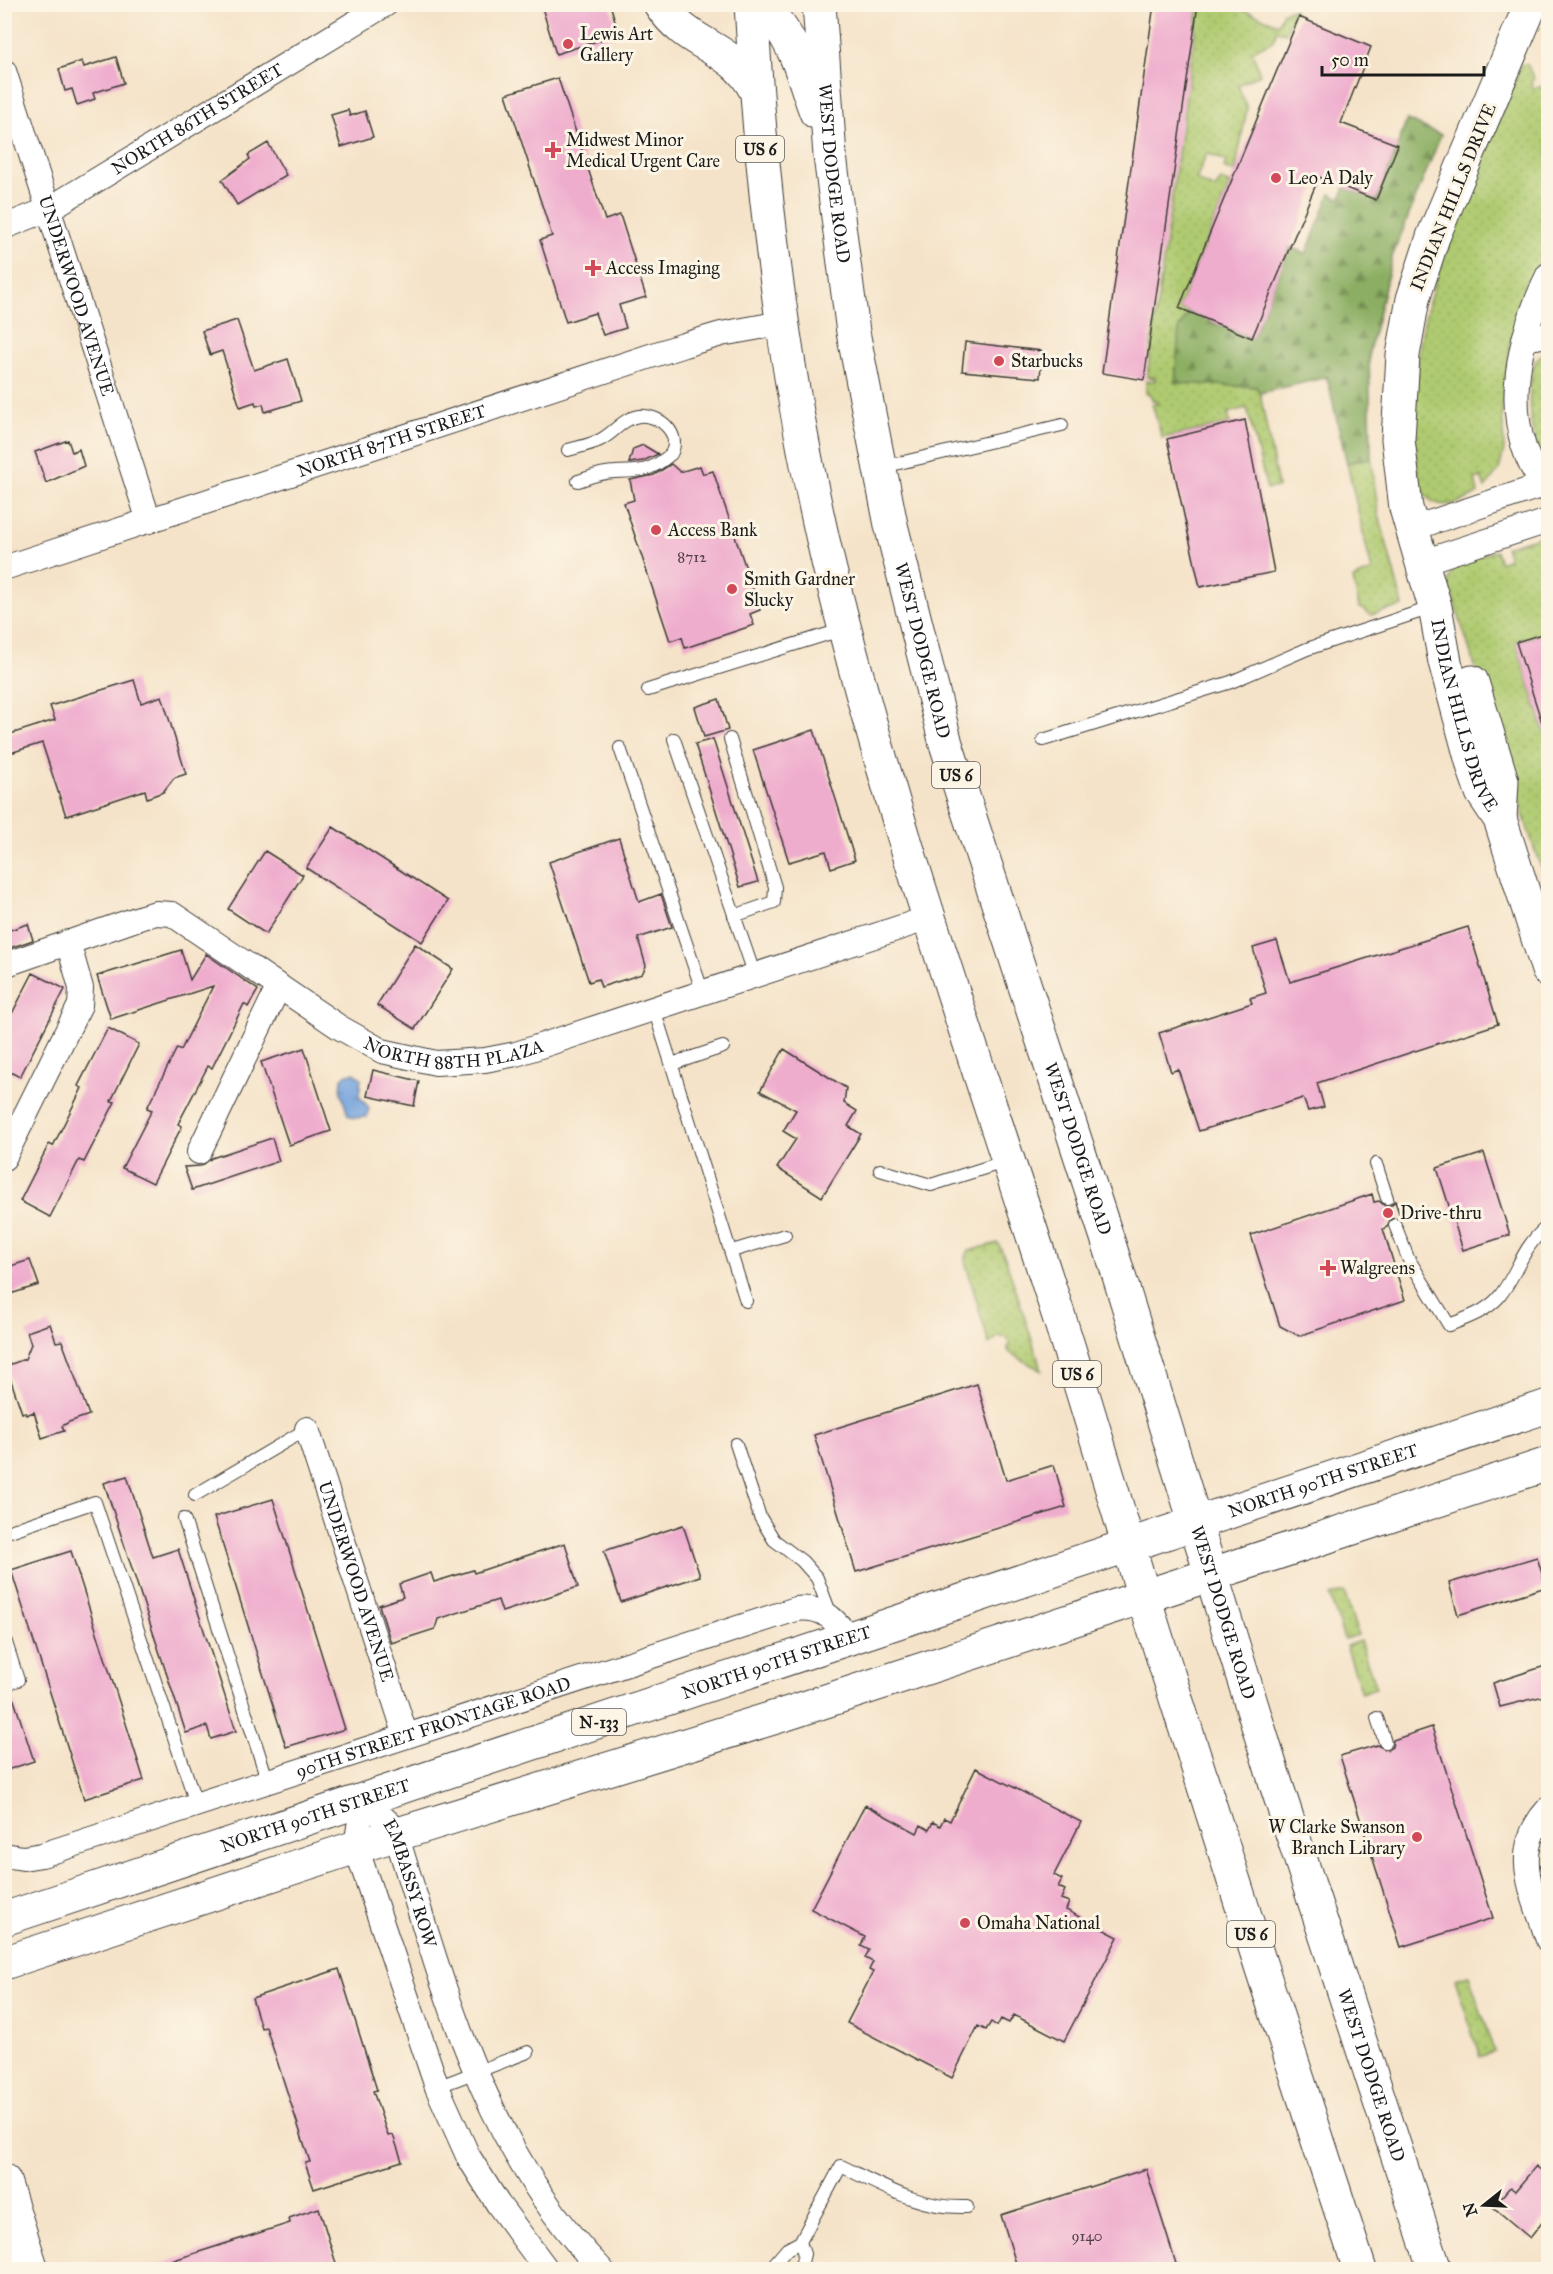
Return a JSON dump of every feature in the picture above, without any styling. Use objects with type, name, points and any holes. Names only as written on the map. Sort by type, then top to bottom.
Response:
[{"type":"main road","points":[[660,4],[685,32],[738,63],[756,89]]},
{"type":"main road","points":[[751,4],[774,20],[784,36],[829,147]]},
{"type":"main road","name":"US 6","points":[[751,4],[768,225],[782,323],[815,502],[845,629],[929,918],[1050,1288],[1144,1598],[1360,2270]]},
{"type":"main road","name":"WEST DODGE ROAD","points":[[819,4],[829,147],[851,322],[878,468],[908,598],[946,744],[1111,1250],[1210,1576],[1435,2270]]},
{"type":"main road","name":"INDIAN HILLS DRIVE","points":[[1531,4],[1433,237],[1413,299],[1403,356],[1398,421],[1400,475],[1420,562],[1435,607],[1454,635],[1482,711],[1502,781],[1500,819],[1539,908],[1548,970]]},
{"type":"main road","name":"NORTH 90TH STREET","points":[[4,1919],[363,1800],[841,1627],[1128,1544],[1548,1406]]},
{"type":"main road","points":[[4,1963],[356,1846],[789,1713],[1548,1464]]},
{"type":"main road","points":[[4,2181],[32,2270]]},
{"type":"street","name":"NORTH 86TH STREET","points":[[4,227],[49,209],[386,4]]},
{"type":"street","name":"UNDERWOOD AVENUE","points":[[4,71],[149,520]]},
{"type":"street","points":[[1411,529],[1546,488],[1527,457],[1518,428],[1517,390],[1524,339],[1548,275]]},
{"type":"street","name":"NORTH 87TH STREET","points":[[4,568],[684,345],[715,336],[782,323]]},
{"type":"street","points":[[1524,339],[1548,335]]},
{"type":"street","points":[[1420,562],[1548,521]]},
{"type":"street","name":"NORTH 88TH PLAZA","points":[[4,965],[149,915],[172,914],[357,1038],[382,1051],[436,1063],[479,1061],[516,1054],[929,918]]},
{"type":"street","points":[[4,1158],[80,1005],[81,988],[68,942]]},
{"type":"street","points":[[199,1152],[279,986]]},
{"type":"street","name":"UNDERWOOD AVENUE","points":[[307,1429],[406,1736]]},
{"type":"street","name":"90TH STREET FRONTAGE ROAD","points":[[4,1855],[23,1858],[42,1855],[796,1608],[820,1610],[841,1627]]},
{"type":"street","name":"EMBASSY ROW","points":[[363,1800],[390,1824],[396,1834],[455,2018],[505,2139],[534,2187],[560,2222],[602,2270]]},
{"type":"street","name":"EMBASSY ROW","points":[[363,1800],[356,1846],[437,2087],[468,2156],[498,2204],[547,2270]]},
{"type":"street","points":[[1544,1815],[1530,1836],[1525,1861],[1548,1940]]},
{"type":"lane","points":[[568,450],[599,441],[620,424],[640,416],[663,423],[671,430],[674,439],[671,454],[652,468],[631,473],[603,473],[578,481]]},
{"type":"lane","points":[[878,468],[1062,425]]},
{"type":"lane","points":[[1043,740],[1231,682],[1307,649],[1435,607]]},
{"type":"lane","points":[[648,690],[845,629]]},
{"type":"lane","points":[[674,739],[755,976]]},
{"type":"lane","points":[[730,740],[775,886],[774,902],[770,905],[734,916]]},
{"type":"lane","points":[[620,748],[703,993]]},
{"type":"lane","points":[[654,1009],[746,1301]]},
{"type":"lane","points":[[672,1064],[723,1047]]},
{"type":"lane","points":[[880,1170],[931,1185],[1008,1161]]},
{"type":"lane","points":[[1376,1164],[1387,1198]]},
{"type":"lane","points":[[1395,1225],[1407,1258],[1449,1325],[1476,1314],[1497,1299],[1522,1254],[1548,1226]]},
{"type":"lane","points":[[732,1251],[785,1235]]},
{"type":"lane","points":[[195,1495],[307,1429]]},
{"type":"lane","points":[[736,1444],[760,1517],[774,1540],[802,1561],[817,1578],[841,1627]]},
{"type":"lane","points":[[4,1533],[95,1502],[197,1806]]},
{"type":"lane","points":[[184,1518],[268,1782]]},
{"type":"lane","points":[[4,1636],[18,1680],[4,1685]]},
{"type":"lane","points":[[1377,1718],[1385,1742]]},
{"type":"lane","points":[[437,2087],[528,2052]]},
{"type":"lane","points":[[769,2270],[787,2249],[800,2242],[841,2166],[910,2199],[931,2206],[967,2207]]},
{"type":"lane","points":[[800,2242],[804,2254],[800,2270]]},
{"type":"green space","points":[[1199,5],[1238,5],[1237,7],[1278,24],[1283,12],[1294,9],[1286,33],[1277,30],[1273,41],[1252,51],[1260,74],[1238,85],[1247,108],[1235,173],[1224,168],[1226,161],[1207,153],[1196,180],[1215,189],[1221,180],[1230,184],[1179,308],[1252,338],[1290,247],[1306,254],[1330,194],[1340,199],[1345,188],[1377,200],[1407,120],[1441,135],[1392,257],[1369,352],[1371,455],[1378,511],[1403,606],[1371,615],[1359,607],[1353,579],[1372,571],[1327,377],[1260,393],[1278,487],[1267,489],[1247,408],[1228,413],[1230,424],[1162,438],[1152,404],[1158,404],[1158,402],[1152,400],[1151,395],[1146,394],[1146,381],[1155,381],[1155,378],[1147,377]]},
{"type":"green space","points":[[1527,64],[1534,79],[1531,81],[1533,88],[1548,86],[1548,247],[1523,300],[1511,342],[1502,404],[1504,450],[1499,470],[1485,488],[1481,477],[1475,479],[1478,493],[1452,504],[1439,504],[1427,497],[1421,486],[1415,450],[1416,384],[1422,330],[1440,267],[1521,65]]},
{"type":"green space","points":[[1407,120],[1441,135],[1392,257],[1369,352],[1371,458],[1347,463],[1327,377],[1260,393],[1256,387],[1175,383],[1179,328],[1189,312],[1252,338],[1290,247],[1306,254],[1330,194],[1340,199],[1345,188],[1377,200]]},
{"type":"green space","points":[[1548,349],[1548,469],[1532,430],[1529,403],[1535,361]]},
{"type":"green space","points":[[1548,534],[1548,632],[1516,642],[1548,744],[1548,879],[1538,860],[1448,583],[1455,569],[1466,560],[1496,551],[1500,562],[1509,558],[1505,547]]},
{"type":"green space","points":[[998,1243],[1006,1260],[1042,1371],[1010,1353],[1007,1348],[1010,1343],[1006,1337],[998,1337],[989,1344],[965,1261],[968,1251]]},
{"type":"green space","points":[[1344,1592],[1358,1635],[1344,1639],[1330,1596]]},
{"type":"green space","points":[[1360,1641],[1376,1688],[1362,1693],[1346,1646]]},
{"type":"green space","points":[[1469,1975],[1494,2052],[1480,2057],[1455,1979]]},
{"type":"water","points":[[355,1073],[361,1078],[359,1096],[369,1108],[367,1117],[354,1118],[348,1115],[341,1093],[342,1078],[347,1074]]},
{"type":"building","points":[[541,4],[610,4],[619,34],[556,54]]},
{"type":"building","points":[[1154,4],[1198,4],[1144,380],[1102,373]]},
{"type":"building","name":"Leo A Daly","points":[[1299,17],[1371,47],[1341,123],[1398,145],[1376,200],[1319,177],[1252,338],[1179,308]]},
{"type":"building","points":[[116,57],[124,83],[93,93],[95,99],[77,105],[72,89],[65,91],[59,69],[82,61],[84,67]]},
{"type":"building","points":[[558,78],[605,220],[620,215],[646,297],[619,305],[626,328],[603,335],[595,313],[566,322],[540,240],[552,236],[506,94]]},
{"type":"building","points":[[348,110],[350,116],[365,111],[373,137],[341,147],[331,115]]},
{"type":"building","points":[[268,143],[286,175],[237,205],[222,180],[250,159],[248,155]]},
{"type":"building","points":[[237,320],[254,370],[288,359],[301,401],[265,412],[263,404],[256,406],[255,402],[240,407],[222,351],[210,355],[202,331]]},
{"type":"building","points":[[965,342],[1042,351],[1040,378],[962,371]]},
{"type":"building","points":[[1245,420],[1274,572],[1200,587],[1167,439]]},
{"type":"building","points":[[68,440],[72,452],[79,449],[84,466],[46,483],[35,452]]},
{"type":"building","points":[[643,445],[658,454],[643,461],[629,463],[633,449]]},
{"type":"building","points":[[671,464],[680,472],[700,466],[703,474],[713,471],[760,610],[750,614],[754,625],[685,648],[682,637],[670,641],[624,503],[634,500],[630,480],[654,475]]},
{"type":"building","points":[[1548,632],[1548,732],[1545,732],[1516,642]]},
{"type":"building","points":[[134,680],[141,703],[162,696],[186,774],[174,778],[163,792],[147,798],[145,790],[66,816],[42,743],[4,755],[4,736],[55,720],[50,706]]},
{"type":"building","points":[[719,699],[728,730],[704,737],[695,707]]},
{"type":"building","points":[[814,730],[855,860],[831,868],[826,851],[789,862],[753,750]]},
{"type":"building","points":[[713,739],[758,882],[740,887],[695,744]]},
{"type":"building","points":[[333,827],[448,901],[422,942],[306,868]]},
{"type":"building","points":[[619,838],[639,902],[661,894],[672,927],[638,938],[646,966],[642,974],[601,987],[598,979],[589,982],[549,862]]},
{"type":"building","points":[[265,851],[303,875],[266,934],[228,909]]},
{"type":"building","points":[[28,924],[33,940],[4,950],[4,932]]},
{"type":"building","points":[[1468,927],[1498,1024],[1317,1083],[1324,1107],[1308,1111],[1303,1098],[1199,1131],[1178,1069],[1171,1072],[1159,1033],[1252,1003],[1250,998],[1266,993],[1253,948],[1277,941],[1290,982]]},
{"type":"building","points":[[415,944],[453,969],[415,1029],[377,1005]]},
{"type":"building","points":[[181,950],[190,980],[206,954],[258,990],[248,1007],[244,1004],[212,1068],[208,1066],[178,1124],[182,1126],[153,1183],[122,1168],[152,1110],[147,1108],[177,1048],[181,1050],[213,986],[111,1019],[97,976]]},
{"type":"building","points":[[33,973],[65,989],[20,1077],[4,1069],[4,1029]]},
{"type":"building","points":[[108,1028],[139,1044],[111,1101],[115,1102],[84,1162],[79,1160],[50,1217],[20,1201],[49,1144],[53,1146],[82,1088],[78,1086]]},
{"type":"building","points":[[304,1048],[331,1131],[289,1145],[261,1062]]},
{"type":"building","points":[[784,1049],[846,1088],[844,1103],[857,1111],[848,1126],[861,1134],[822,1197],[777,1168],[796,1139],[783,1131],[796,1110],[760,1091]]},
{"type":"building","points":[[373,1070],[419,1081],[414,1106],[367,1096]]},
{"type":"building","points":[[272,1138],[279,1161],[192,1190],[184,1167],[201,1166],[212,1158]]},
{"type":"building","points":[[1484,1153],[1510,1235],[1463,1250],[1437,1168]]},
{"type":"building","name":"Walgreens","points":[[1372,1194],[1374,1202],[1379,1201],[1385,1206],[1390,1206],[1395,1201],[1401,1219],[1391,1218],[1387,1227],[1383,1229],[1405,1300],[1299,1336],[1280,1326],[1251,1235]]},
{"type":"building","points":[[30,1260],[39,1285],[4,1296],[4,1268]]},
{"type":"building","points":[[50,1324],[56,1342],[62,1341],[89,1415],[62,1426],[64,1431],[42,1438],[34,1412],[26,1415],[25,1412],[22,1413],[6,1366],[25,1359],[31,1344],[27,1332]]},
{"type":"building","points":[[977,1384],[1006,1480],[1054,1465],[1066,1507],[856,1572],[814,1435]]},
{"type":"building","points":[[127,1476],[153,1557],[178,1549],[236,1731],[211,1739],[207,1726],[186,1733],[104,1483]]},
{"type":"building","points":[[273,1499],[345,1729],[286,1747],[214,1517]]},
{"type":"building","points":[[683,1525],[700,1576],[621,1602],[604,1551]]},
{"type":"building","points":[[565,1543],[578,1587],[502,1612],[498,1600],[438,1619],[435,1629],[391,1643],[379,1605],[403,1597],[399,1584],[431,1573],[434,1582],[473,1570],[474,1573]]},
{"type":"building","points":[[71,1551],[144,1780],[84,1799],[11,1570]]},
{"type":"building","points":[[1537,1557],[1546,1587],[1458,1615],[1449,1583]]},
{"type":"building","points":[[1548,1665],[1548,1695],[1500,1707],[1493,1683]]},
{"type":"building","points":[[11,1691],[34,1761],[4,1771],[4,1693]]},
{"type":"building","name":"W Clarke Swanson Branch Library","points":[[1432,1727],[1493,1918],[1401,1947],[1340,1756],[1377,1745],[1387,1750],[1392,1747],[1393,1740]]},
{"type":"building","name":"Omaha National","points":[[976,1768],[1081,1822],[1054,1875],[1062,1879],[1058,1887],[1065,1890],[1061,1899],[1069,1902],[1066,1910],[1118,1937],[1064,2041],[1014,2015],[1009,2023],[1001,2019],[997,2026],[991,2022],[986,2030],[978,2026],[952,2078],[847,2023],[873,1972],[869,1970],[873,1962],[865,1958],[869,1950],[861,1946],[865,1937],[811,1909],[865,1805],[917,1833],[921,1825],[929,1830],[933,1822],[940,1826],[944,1818],[950,1821]]},
{"type":"building","points":[[339,1969],[377,2090],[373,2091],[388,2136],[393,2135],[402,2161],[314,2189],[305,2163],[310,2162],[266,2027],[261,2028],[252,1998]]},
{"type":"building","points":[[1536,2166],[1548,2176],[1548,2215],[1530,2238],[1493,2207],[1510,2187],[1515,2191]]},
{"type":"building","points":[[1146,2169],[1178,2270],[1018,2270],[1001,2215]]},
{"type":"building","points":[[319,2208],[338,2270],[156,2270],[155,2266],[290,2223],[289,2218]]},
{"type":"place","name":"Lewis Art Gallery","points":[[568,44]]},
{"type":"place","name":"Midwest Minor Medical Urgent Care","points":[[553,150]]},
{"type":"place","name":"Leo A Daly","points":[[1276,178]]},
{"type":"place","name":"Access Imaging","points":[[593,268]]},
{"type":"place","name":"Starbucks","points":[[999,361]]},
{"type":"place","name":"Access Bank","points":[[656,530]]},
{"type":"place","name":"Smith Gardner Slucky","points":[[732,589]]},
{"type":"place","name":"Drive-thru","points":[[1388,1213]]},
{"type":"place","name":"Walgreens","points":[[1328,1268]]},
{"type":"place","name":"W Clarke Swanson Branch Library","points":[[1417,1837]]},
{"type":"place","name":"Omaha National","points":[[965,1923]]}]
